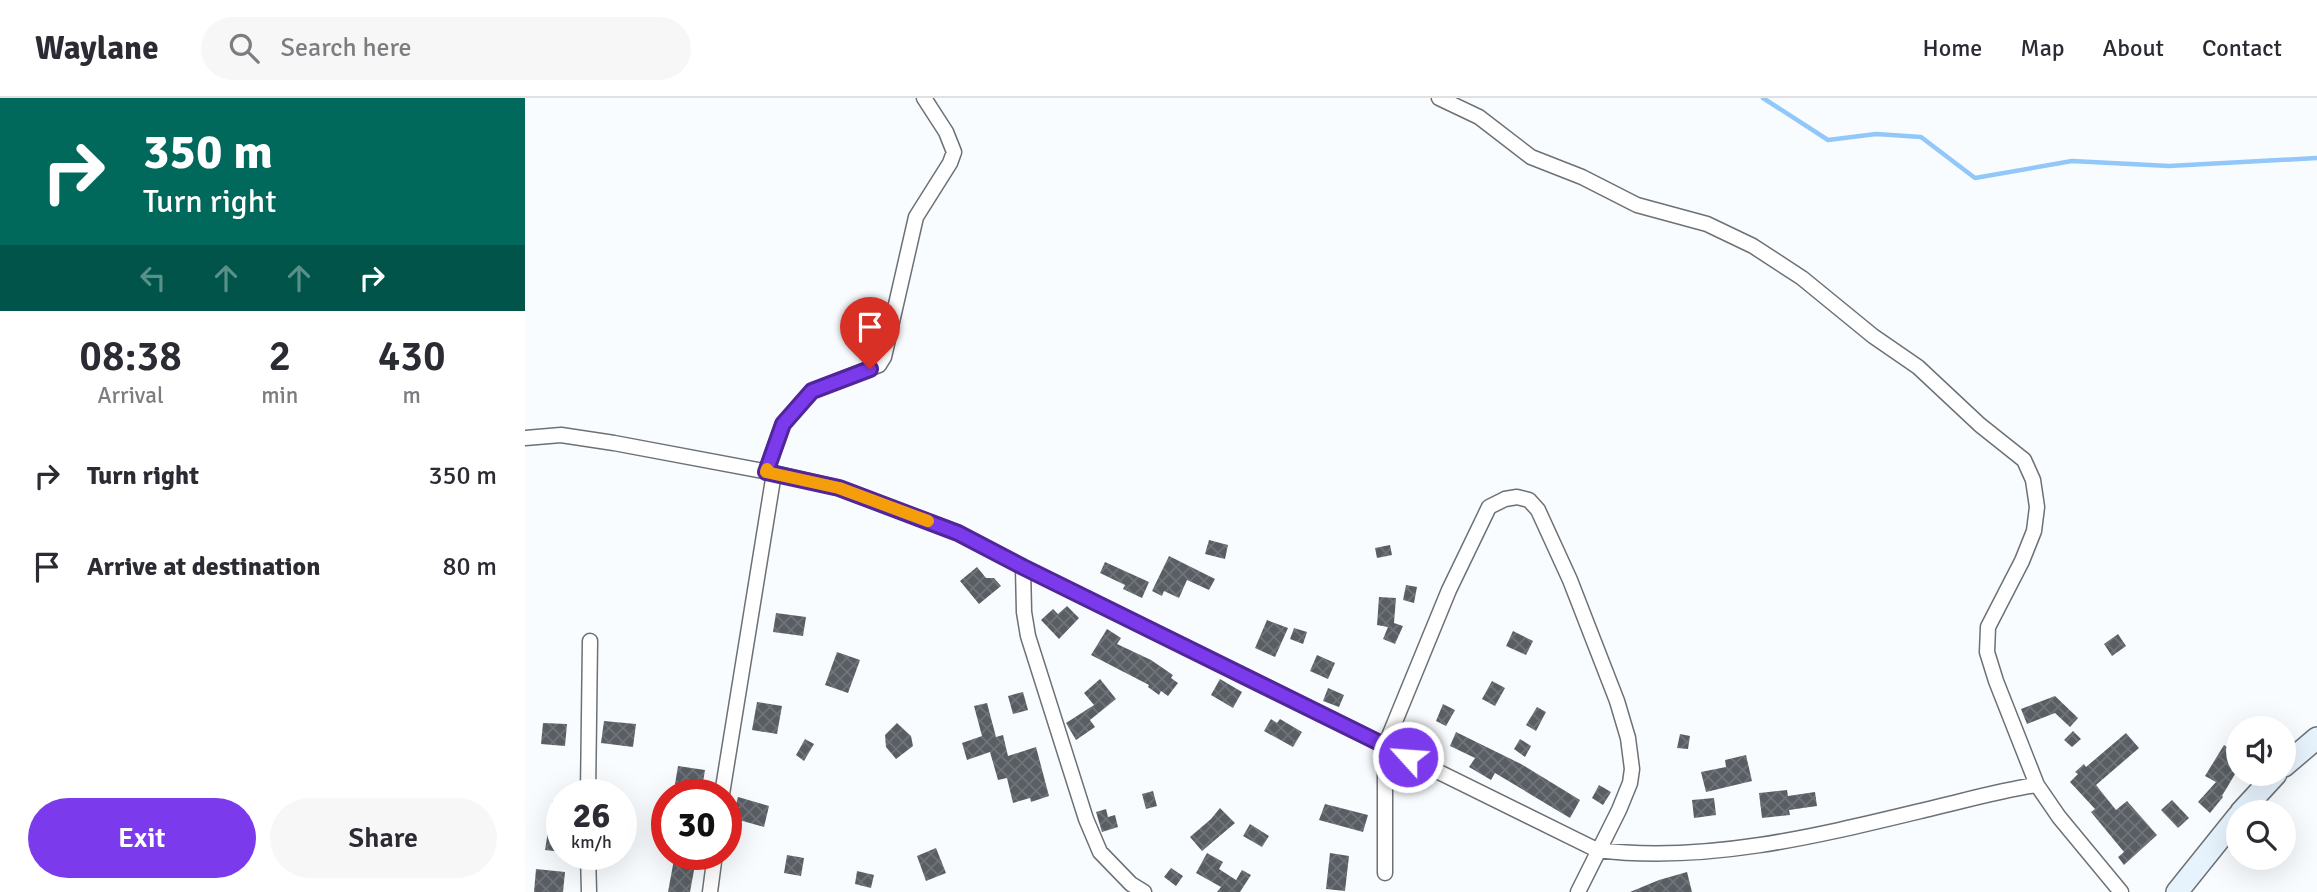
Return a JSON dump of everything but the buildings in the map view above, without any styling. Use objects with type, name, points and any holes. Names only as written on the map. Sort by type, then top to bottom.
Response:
[{"type":"main road","points":[[2296,756],[2317,738]]},
{"type":"main road","points":[[2253,800],[2265,786]]},
{"type":"main road","points":[[2177,892],[2226,831]]},
{"type":"street","points":[[725,779],[770,472],[783,424],[812,391],[879,365],[884,357],[916,217],[954,152],[946,132],[924,98]]},
{"type":"street","points":[[1439,98],[1479,117],[1531,158],[1582,177],[1637,205],[1707,224],[1753,246],[1802,278],[1873,336],[1918,367],[1980,425],[2024,460],[2033,480],[2037,507],[2034,531],[2022,561],[1988,627],[1987,652],[2037,785],[2059,817],[2121,892]]},
{"type":"street","points":[[525,438],[561,435],[770,472],[839,488],[904,512],[958,533],[1597,850],[1670,853],[1796,839],[2037,785]]},
{"type":"street","points":[[1385,873],[1385,746],[1449,590],[1489,507],[1505,499],[1517,497],[1529,500],[1538,510],[1570,579],[1617,701],[1628,738],[1632,769],[1630,783],[1577,892]]},
{"type":"street","points":[[1023,567],[1024,612],[1028,636],[1086,819],[1100,852],[1131,884],[1144,892]]},
{"type":"street","points":[[588,779],[590,641]]},
{"type":"street","points":[[588,870],[589,892]]},
{"type":"street","points":[[711,892],[713,870]]},
{"type":"waterway","points":[[1763,98],[1828,140],[1876,134],[1921,137],[1975,178],[2072,161],[2169,166],[2317,158]]},
{"type":"slow traffic","points":[[767,469],[766,472],[839,488],[928,521]]},
{"type":"route","points":[[870,369],[812,391],[783,424],[766,472],[839,488],[958,533],[1408,757]]}]
